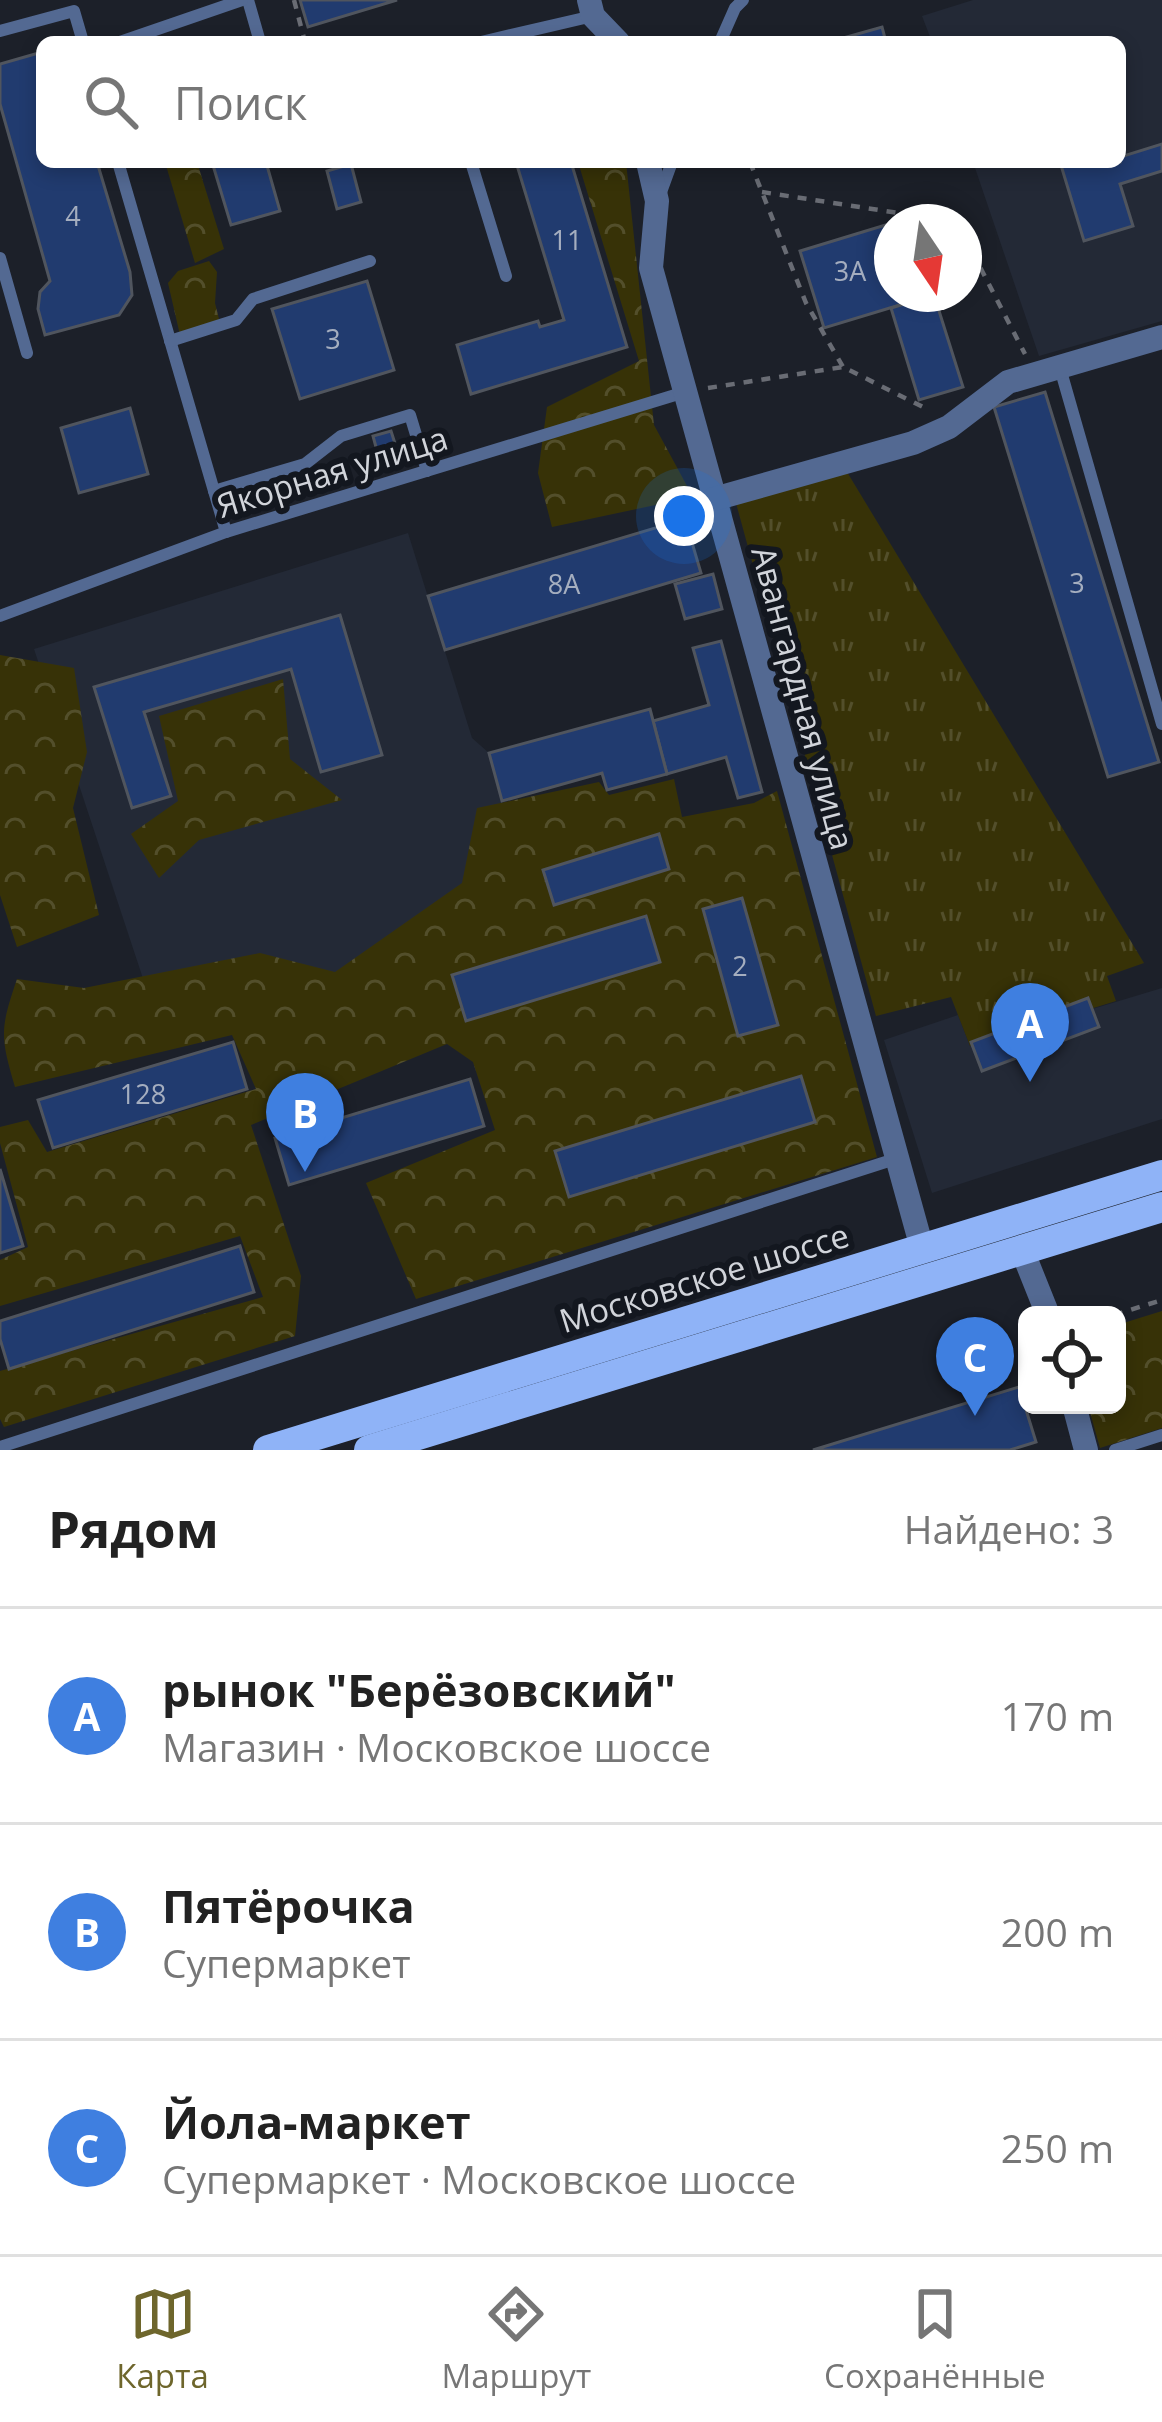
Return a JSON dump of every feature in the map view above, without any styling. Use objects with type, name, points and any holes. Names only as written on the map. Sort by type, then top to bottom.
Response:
[{"type":"main road","name":"Московское шоссе","points":[[268,1450],[1162,1175]]},
{"type":"main road","name":"Московское шоссе","points":[[369,1450],[1162,1207]]},
{"type":"street","points":[[591,8],[613,36]]},
{"type":"street","name":"Авангардная улица","points":[[649,168],[657,201],[651,268],[922,1248]]},
{"type":"street","points":[[714,499],[913,443],[950,427],[1008,382],[1162,337]]},
{"type":"street","points":[[1022,1250],[1044,1306]]},
{"type":"street","points":[[1076,1414],[1086,1450]]},
{"type":"lane","points":[[138,36],[245,0],[258,36]]},
{"type":"lane","points":[[723,36],[743,0]]},
{"type":"lane","points":[[500,36],[591,8]]},
{"type":"lane","points":[[0,31],[74,10],[81,36]]},
{"type":"lane","points":[[120,168],[226,532]]},
{"type":"lane","points":[[473,168],[506,275]]},
{"type":"lane","points":[[657,201],[670,168]]},
{"type":"lane","points":[[0,258],[27,353]]},
{"type":"lane","points":[[170,341],[236,320],[253,299],[370,260]]},
{"type":"lane","points":[[1047,370],[1162,724]]},
{"type":"lane","name":"Якорная улица","points":[[0,616],[226,532],[685,392]]},
{"type":"lane","points":[[214,491],[304,464],[340,436],[410,415],[427,471]]},
{"type":"lane","points":[[0,1447],[895,1159]]},
{"type":"lane","points":[[1115,1450],[1162,1435]]},
{"type":"path","points":[[293,0],[302,36]]},
{"type":"path","points":[[752,168],[806,303],[843,367],[923,409],[944,402]]},
{"type":"path","points":[[762,192],[874,209]]},
{"type":"path","points":[[982,265],[1047,370]]},
{"type":"path","points":[[685,392],[843,367]]},
{"type":"path","points":[[1126,1311],[1162,1300]]},
{"type":"shaded area","points":[[973,0],[1162,0],[1162,321],[1039,356],[975,168],[1126,168],[1126,36],[930,36],[922,16]]},
{"type":"shaded area","points":[[408,533],[472,738],[489,753],[537,934],[166,1048],[34,649]]},
{"type":"shaded area","points":[[1162,988],[1162,1119],[932,1193],[884,1040],[958,1015],[970,1046]]},
{"type":"green space","points":[[167,168],[199,168],[224,249],[195,263]]},
{"type":"green space","points":[[580,168],[627,168],[654,425],[693,497],[552,527],[538,473],[547,407],[639,361]]},
{"type":"green space","points":[[209,261],[217,272],[215,303],[220,323],[180,335],[168,283],[178,271]]},
{"type":"green space","points":[[847,472],[1144,963],[1107,976],[1116,1001],[970,1046],[951,997],[876,1016],[736,503]]},
{"type":"green space","points":[[0,655],[74,668],[87,752],[73,808],[99,915],[17,947],[0,895]]},
{"type":"green space","points":[[283,679],[290,759],[342,800],[199,840],[159,878],[131,834],[178,801],[159,716]]},
{"type":"green space","points":[[674,779],[682,817],[754,803],[777,791],[877,1157],[416,1299],[366,1183],[495,1130],[473,1062],[447,1044],[251,1125],[301,1276],[295,1336],[4,1427],[0,1371],[263,1297],[240,1236],[0,1306],[0,1260],[28,1247],[0,1143],[0,1127],[28,1120],[47,1152],[256,1089],[232,1035],[15,1087],[4,1033],[17,979],[84,988],[260,953],[335,972],[462,883],[477,808],[599,782],[609,795]]},
{"type":"green space","points":[[1162,1311],[1162,1428],[1100,1448],[1091,1414],[1126,1414],[1126,1322]]},
{"type":"building","points":[[300,0],[397,0],[308,27]]},
{"type":"building","points":[[882,27],[884,36],[850,36]]},
{"type":"building","points":[[36,54],[36,168],[99,168],[130,272],[132,295],[119,315],[45,335],[38,309],[40,292],[50,281],[0,104],[0,64]]},
{"type":"building","points":[[1162,144],[1162,171],[1120,184],[1133,226],[1084,241],[1062,168],[1126,168],[1126,155]]},
{"type":"building","points":[[214,168],[268,168],[280,211],[231,225]]},
{"type":"building","points":[[352,168],[361,202],[337,209],[327,171]]},
{"type":"building","points":[[518,168],[573,168],[627,347],[471,394],[457,345],[538,321],[540,327],[564,320]]},
{"type":"building","points":[[874,228],[877,312],[824,328],[800,251]]},
{"type":"building","points":[[367,281],[394,370],[300,399],[272,309]]},
{"type":"building","points":[[892,312],[939,312],[963,387],[919,400]]},
{"type":"building","points":[[1045,392],[1159,762],[1108,777],[994,407]]},
{"type":"building","points":[[130,408],[148,474],[79,493],[61,428]]},
{"type":"building","points":[[391,431],[399,456],[380,462],[373,436]]},
{"type":"building","points":[[685,519],[701,573],[445,650],[428,596]]},
{"type":"building","points":[[713,574],[722,609],[685,619],[675,584]]},
{"type":"building","points":[[340,615],[382,755],[321,772],[291,669],[144,712],[171,796],[132,808],[94,687]]},
{"type":"building","points":[[721,641],[762,792],[738,798],[726,757],[667,774],[653,721],[709,705],[693,648]]},
{"type":"building","points":[[650,709],[667,774],[607,790],[602,773],[502,801],[489,753]]},
{"type":"building","points":[[659,834],[669,869],[554,905],[543,870]]},
{"type":"building","points":[[742,898],[778,1025],[738,1036],[703,909]]},
{"type":"building","points":[[646,916],[660,962],[466,1021],[452,975]]},
{"type":"building","points":[[1088,998],[1099,1027],[982,1071],[971,1042]]},
{"type":"building","points":[[233,1042],[247,1089],[53,1148],[38,1100]]},
{"type":"building","points":[[801,1076],[815,1122],[569,1197],[555,1151]]},
{"type":"building","points":[[470,1079],[484,1126],[289,1185],[275,1138]]},
{"type":"building","points":[[0,1169],[23,1246],[0,1253]]},
{"type":"building","points":[[240,1246],[254,1292],[9,1369],[0,1321]]},
{"type":"building","points":[[1018,1387],[1018,1414],[1027,1414],[1036,1442],[1010,1450],[813,1450]]},
{"type":"place","name":"рынок \"Берёзовский\"","points":[[1030,1082]]},
{"type":"place","name":"Пятёрочка","points":[[305,1172]]},
{"type":"place","name":"Йола-маркет","points":[[975,1416]]}]
